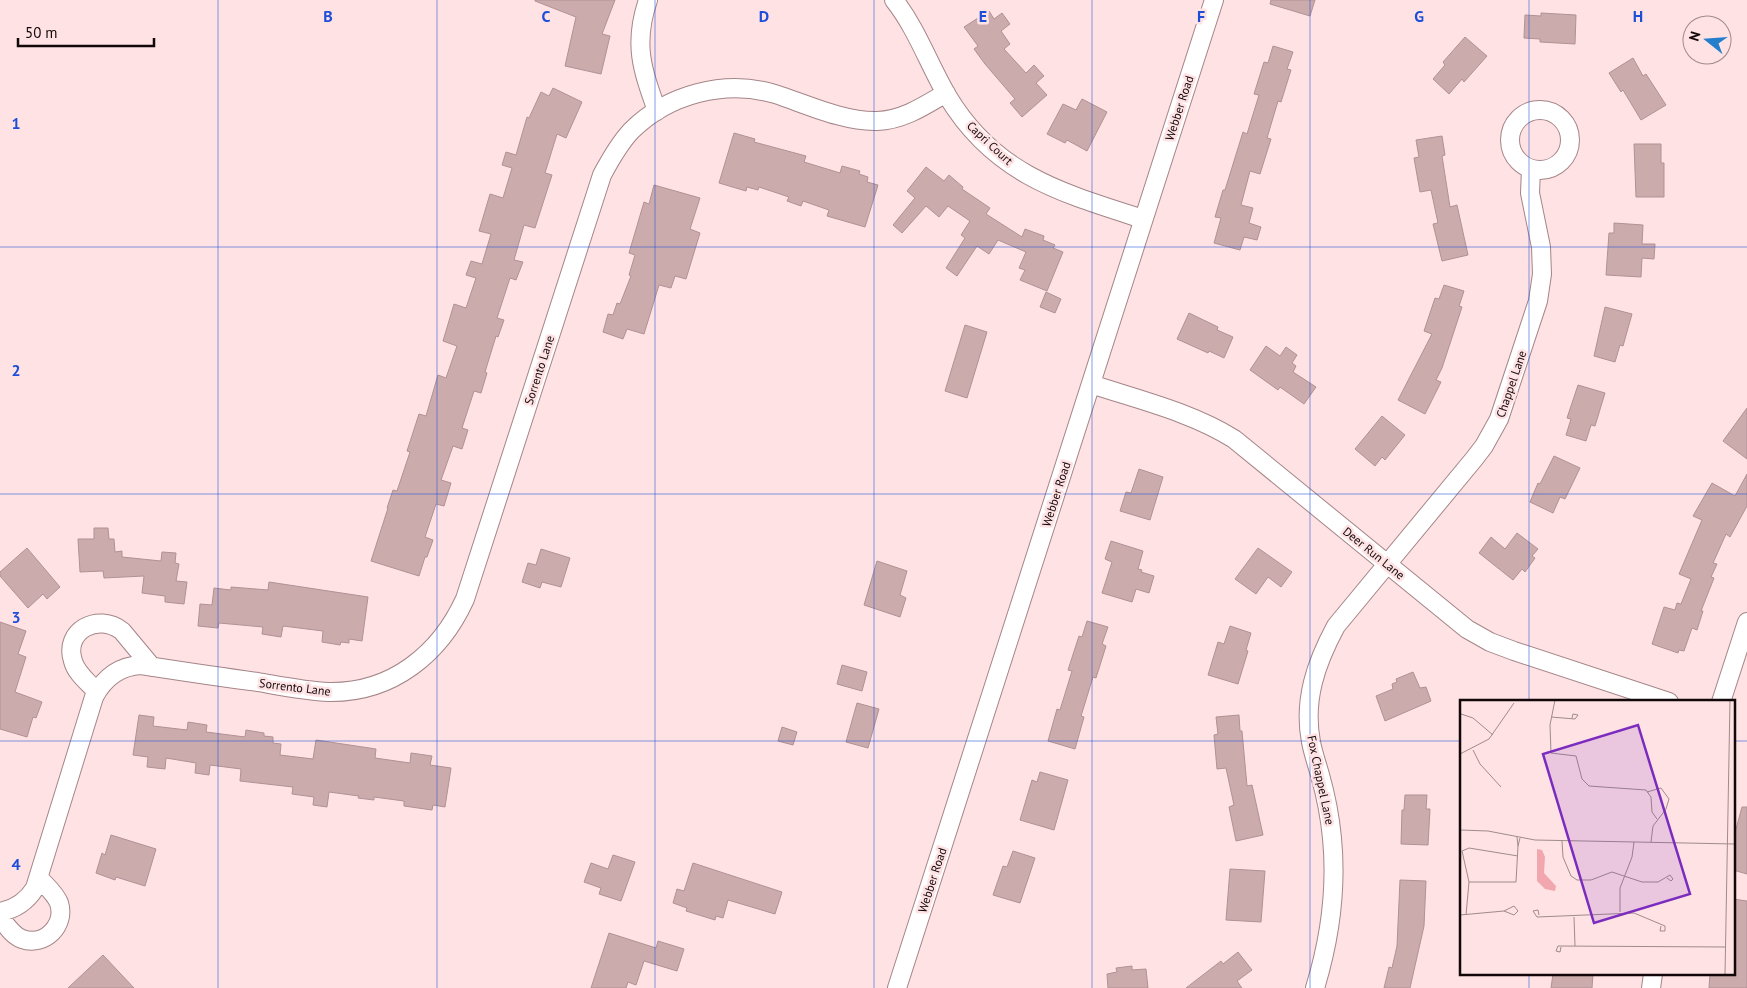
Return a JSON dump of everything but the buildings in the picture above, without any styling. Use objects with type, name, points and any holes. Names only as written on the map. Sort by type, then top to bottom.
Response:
[{"type":"street","points":[[648,0],[641,26],[640,56],[643,71],[657,111]]},
{"type":"street","name":"Capri Court","points":[[894,0],[912,26],[946,93],[964,120],[982,140],[1024,174],[1048,186],[1143,219]]},
{"type":"street","name":"Webber Road","points":[[897,988],[1214,0]]},
{"type":"street","name":"Sorrento Lane","points":[[0,912],[12,909],[25,900],[35,888],[96,691],[108,678],[124,668],[135,666],[152,667],[313,690],[348,691],[373,685],[397,676],[426,656],[438,644],[449,630],[465,600],[602,175],[619,146],[630,132],[672,102],[696,94],[721,89],[738,88],[772,93],[852,119],[878,121],[907,115],[946,93]]},
{"type":"street","name":"Chappel Lane","points":[[1387,564],[1484,446],[1499,419],[1507,399],[1538,301],[1542,274],[1541,247],[1530,194],[1531,169]]},
{"type":"street","name":"Deer Run Lane","points":[[1091,384],[1192,418],[1234,439],[1467,629],[1490,642],[1663,700]]},
{"type":"street","name":"Fox Chappel Lane","points":[[1315,988],[1324,960],[1330,930],[1334,868],[1328,807],[1311,742],[1309,716],[1312,685],[1322,652],[1336,626],[1387,564]]},
{"type":"street","points":[[96,691],[77,670],[72,657],[72,646],[76,636],[89,625],[102,622],[116,626],[152,667]]},
{"type":"street","points":[[1722,700],[1747,622]]},
{"type":"street","points":[[0,917],[14,934],[23,939],[39,940],[51,933],[59,922],[60,908],[55,895],[39,878]]}]
